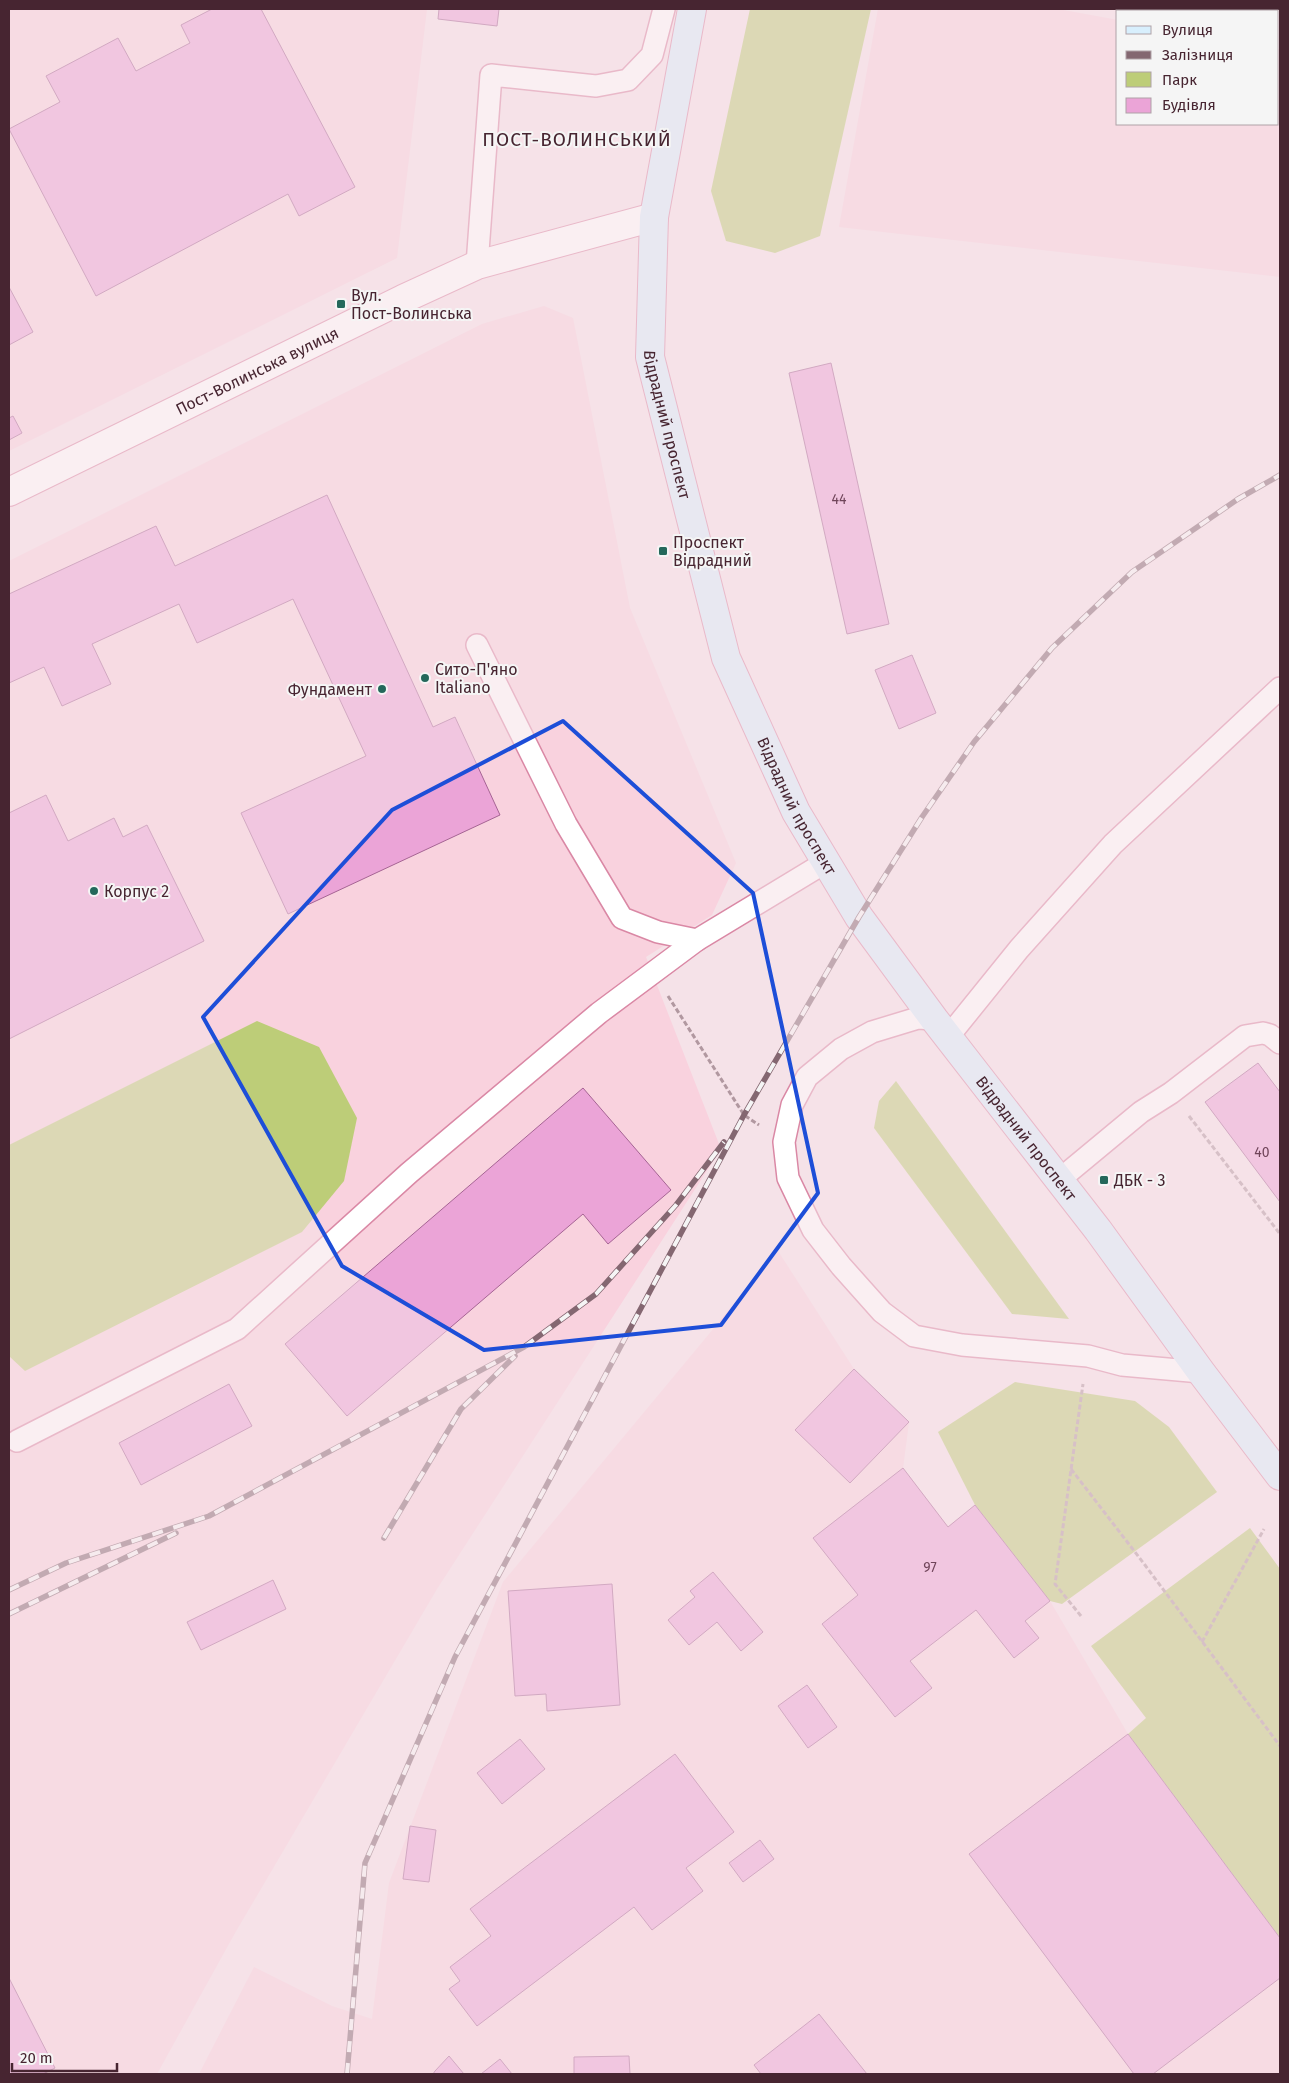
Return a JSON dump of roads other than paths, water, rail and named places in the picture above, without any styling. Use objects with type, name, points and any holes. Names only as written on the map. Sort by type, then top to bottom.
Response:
[{"type":"main road","name":"Відрадний проспект","points":[[692,9],[654,217],[650,357],[726,658],[796,812],[859,917],[941,1028],[1098,1230],[1201,1372],[1280,1476]]},
{"type":"street","name":"Пост-Волинська вулиця","points":[[9,492],[477,265],[654,217]]},
{"type":"lane","points":[[477,265],[491,75],[596,86],[628,80],[652,54],[664,9]]},
{"type":"lane","points":[[477,645],[566,824],[622,918],[658,932],[697,940]]},
{"type":"lane","points":[[1201,1372],[1122,1365],[1088,1356],[962,1345],[914,1336],[882,1312],[841,1266],[813,1230],[788,1178],[784,1142],[792,1105],[807,1077],[841,1049],[872,1032],[918,1018],[941,1028],[1019,949],[1113,844],[1280,688]]},
{"type":"lane","points":[[17,1441],[236,1329],[409,1173],[599,1014],[697,940],[826,862]]},
{"type":"lane","points":[[1059,1180],[1141,1112],[1171,1093],[1245,1036],[1263,1033],[1270,1035],[1280,1043]]},
{"type":"railway","points":[[347,2074],[365,1863],[455,1657],[744,1115],[859,917],[922,817],[974,742],[1052,648],[1132,572],[1238,499],[1280,475]]},
{"type":"railway","points":[[9,1590],[66,1563],[209,1516],[524,1347],[596,1294],[676,1205],[724,1142]]},
{"type":"railway","points":[[384,1538],[461,1409],[515,1356]]},
{"type":"railway","points":[[9,1614],[176,1533]]},
{"type":"place","name":"Вул. Пост-Волинська","points":[[341,304]]},
{"type":"place","name":"Проспект Відрадний","points":[[663,551]]},
{"type":"place","name":"Сито-П'яно Italiano","points":[[425,678]]},
{"type":"place","name":"Фундамент","points":[[382,689]]},
{"type":"place","name":"Корпус 2","points":[[94,891]]},
{"type":"place","name":"ДБК - 3","points":[[1104,1180]]},
{"type":"district","name":"ПОСТ-ВОЛИНСЬКИЙ","points":[[577,139]]}]
